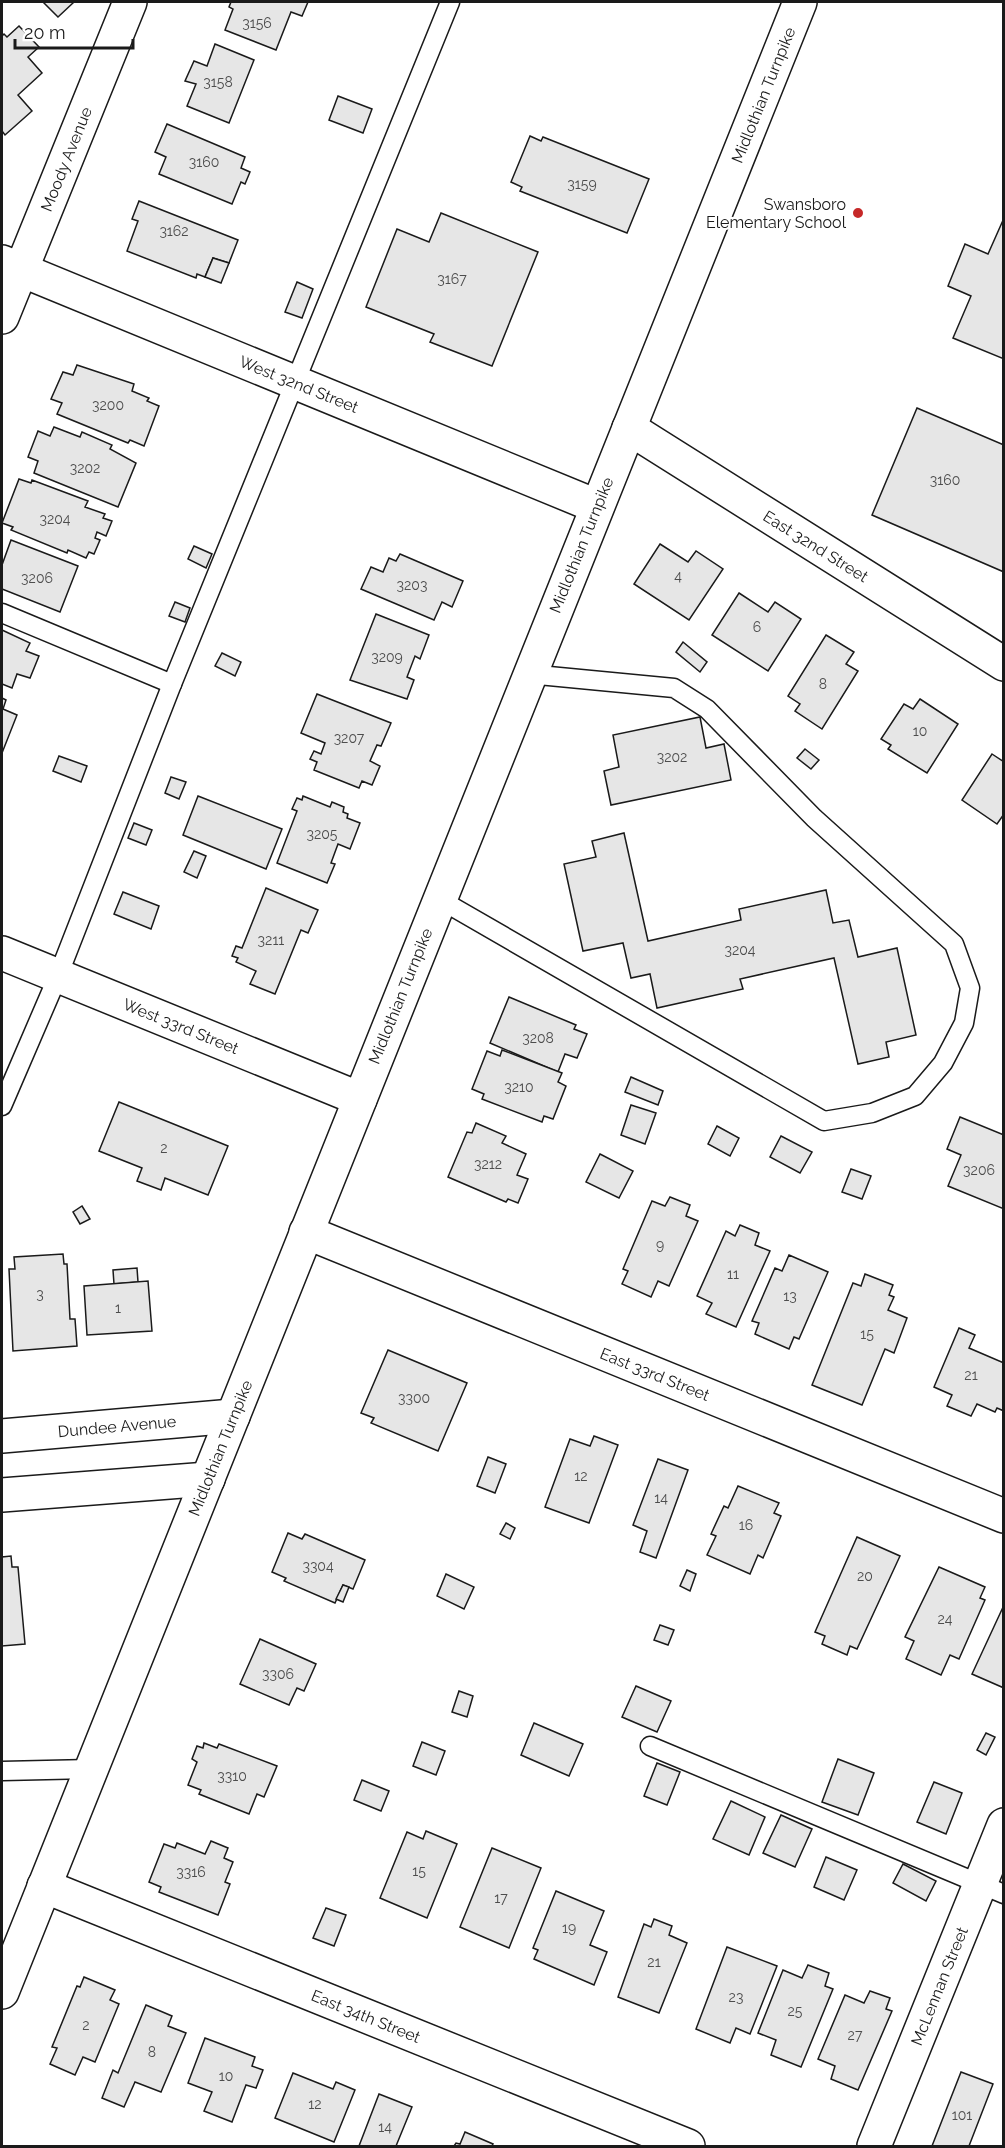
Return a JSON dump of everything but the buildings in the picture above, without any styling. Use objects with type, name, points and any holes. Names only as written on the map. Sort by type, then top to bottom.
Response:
[{"type":"street","name":"Moody Avenue","points":[[2,317],[11,266],[130,2]]},
{"type":"street","name":"Midlothian Turnpike","points":[[2,1992],[528,674],[800,2]]},
{"type":"street","name":"West 32nd Street","points":[[11,266],[596,506]]},
{"type":"street","name":"East 32nd Street","points":[[629,428],[1004,664]]},
{"type":"street","name":"West 33rd Street","points":[[2,953],[360,1099]]},
{"type":"street","name":"East 33rd Street","points":[[306,1232],[1004,1516]]},
{"type":"street","name":"Dundee Avenue","points":[[2,1436],[233,1416]]},
{"type":"street","points":[[2,1495],[208,1479]]},
{"type":"street","name":"McLennan Street","points":[[874,2146],[992,1889],[1004,1825]]},
{"type":"street","name":"East 34th Street","points":[[44,1886],[688,2146]]},
{"type":"lane","points":[[2,1106],[58,976],[172,684],[450,2]]},
{"type":"lane","points":[[2,613],[172,684]]},
{"type":"lane","points":[[439,899],[824,1121],[872,1113],[915,1096],[943,1063],[964,1023],[970,988],[954,944],[814,818],[707,708],[674,688],[528,674]]},
{"type":"lane","points":[[650,1746],[992,1889]]},
{"type":"lane","points":[[2,1771],[91,1769]]},
{"type":"place","name":"Swansboro Elementary School","points":[[858,213]]}]
